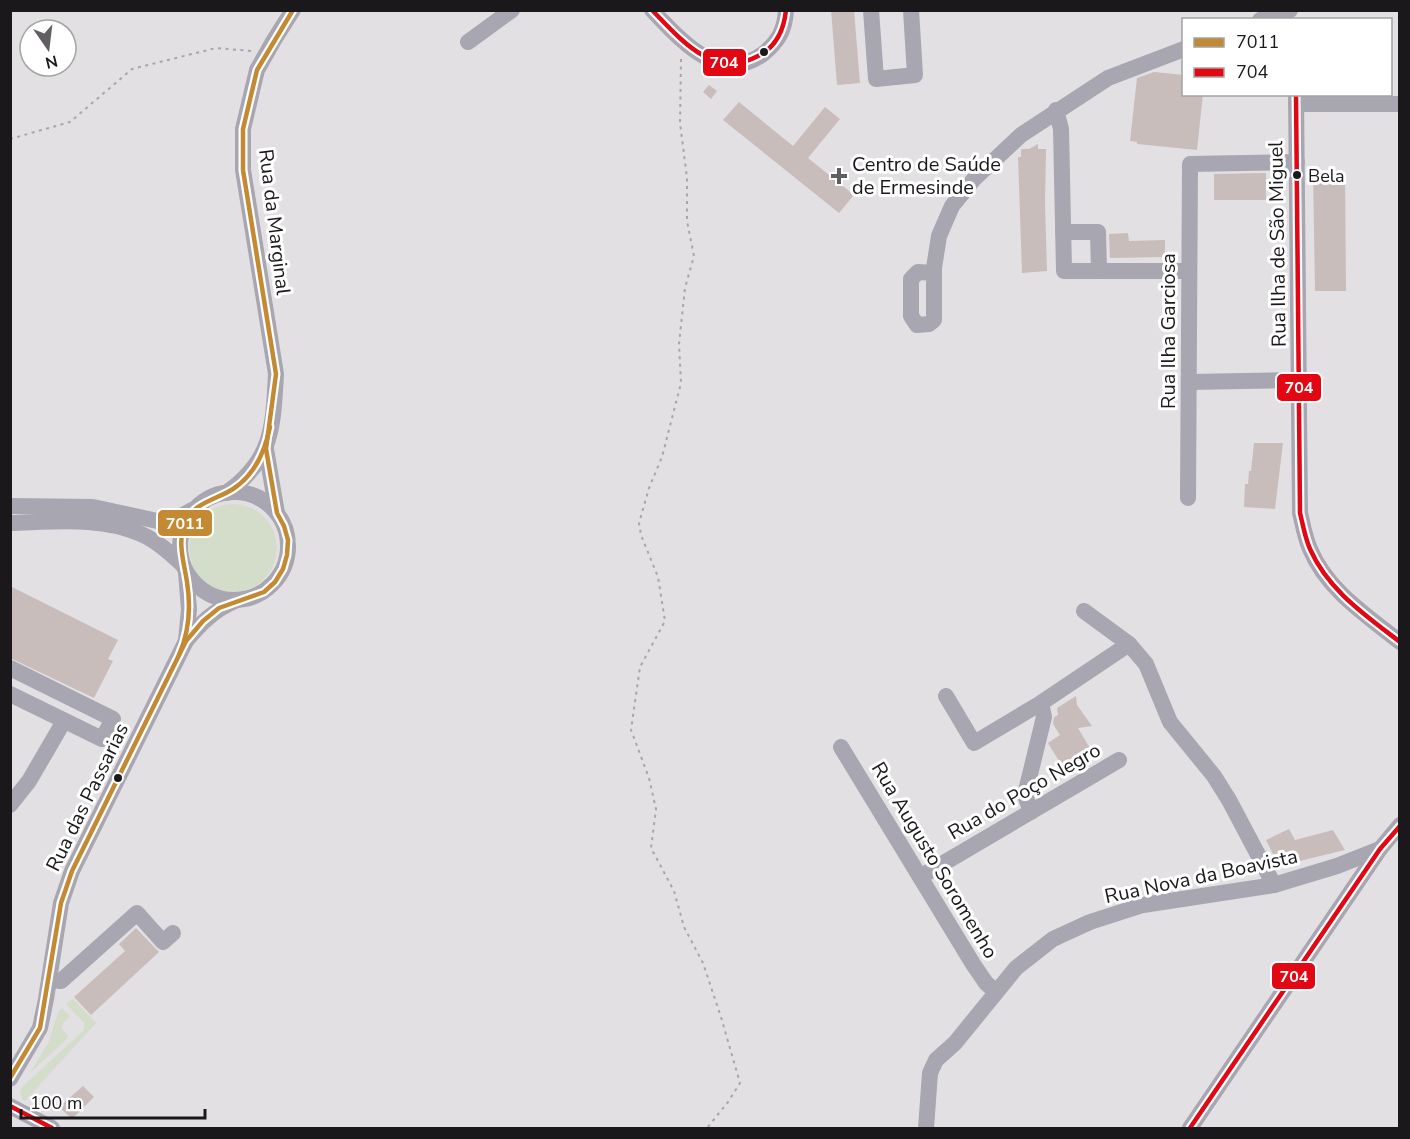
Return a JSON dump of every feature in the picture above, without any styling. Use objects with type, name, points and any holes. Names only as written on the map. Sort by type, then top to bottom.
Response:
[{"type":"street","name":"Rua da Marginal","points":[[277,513],[266,449],[276,374],[243,170],[243,129],[257,70],[294,10]]},
{"type":"street","points":[[468,42],[512,10]]},
{"type":"street","points":[[652,10],[696,53],[709,59],[735,64],[747,63],[771,48],[780,37],[785,23],[786,10]]},
{"type":"street","points":[[871,10],[876,79],[915,75],[911,10]]},
{"type":"street","points":[[1264,18],[1290,10]]},
{"type":"street","points":[[934,273],[939,236],[952,206],[974,179],[1020,135],[1108,78],[1182,50]]},
{"type":"street","points":[[1296,99],[1400,104]]},
{"type":"street","name":"Rua Ilha de São Miguel","points":[[1296,99],[1300,513],[1310,549],[1322,571],[1343,597],[1400,642]]},
{"type":"street","points":[[1056,110],[1061,129],[1064,271],[1189,271]]},
{"type":"street","name":"Rua Ilha Garciosa","points":[[1188,498],[1190,164],[1297,162]]},
{"type":"street","points":[[1063,232],[1098,232],[1098,271]]},
{"type":"street","points":[[1189,382],[1300,380]]},
{"type":"street","name":"Rua da Marginal","points":[[226,493],[244,480],[266,449]]},
{"type":"street","points":[[10,523],[77,522],[101,524],[140,533],[158,543],[184,568],[192,582],[212,596],[236,601],[264,592],[275,582],[283,569],[287,555],[288,540],[277,513],[267,503],[240,492],[210,498],[174,520],[162,522],[93,507],[12,507]]},
{"type":"street","points":[[184,568],[180,549],[181,533],[187,519],[197,506]]},
{"type":"street","name":"Rua das Passarias","points":[[184,568],[189,609],[186,640]]},
{"type":"street","name":"Rua das Passarias","points":[[10,1078],[40,1028],[62,903],[72,871],[186,640],[203,621],[219,608],[236,601]]},
{"type":"street","points":[[1084,611],[1129,644],[1146,664],[1170,722],[1214,776],[1274,885]]},
{"type":"street","points":[[946,696],[974,742],[1041,703],[1129,644]]},
{"type":"street","points":[[10,668],[112,719],[102,739],[10,694]]},
{"type":"street","points":[[1031,812],[1025,795],[1044,717],[1041,703]]},
{"type":"street","points":[[89,733],[85,727],[86,718],[90,714],[100,712]]},
{"type":"street","points":[[10,805],[29,781],[64,721]]},
{"type":"street","name":"Rua Augusto Soromenho","points":[[841,747],[986,983],[996,992]]},
{"type":"street","name":"Rua do Poço Negro","points":[[920,877],[1119,760]]},
{"type":"street","points":[[1190,1128],[1380,849],[1398,828]]},
{"type":"street","name":"Rua Nova da Boavista","points":[[926,1128],[930,1073],[936,1060],[955,1043],[1016,968],[1053,939],[1090,922],[1143,905],[1274,885],[1337,866],[1380,849]]},
{"type":"street","points":[[50,980],[61,981],[137,913],[163,942],[173,933]]},
{"type":"street","points":[[10,1106],[52,1128]]},
{"type":"path","points":[[681,40],[680,123],[687,178],[687,220],[694,256],[685,288],[679,344],[681,383],[662,457],[639,523],[641,535],[658,577],[665,621],[640,667],[631,730],[649,778],[656,809],[651,848],[674,891],[684,927],[703,963],[740,1083],[728,1102],[706,1128]]},
{"type":"path","points":[[10,139],[70,122],[132,69],[216,48],[255,51]]},
{"type":"green space","points":[[233,504],[258,511],[270,523],[277,548],[270,573],[258,585],[233,592],[208,585],[196,573],[189,548],[196,523],[208,511]]},
{"type":"green space","points":[[73,999],[96,1023],[25,1101],[20,1093],[21,1088],[84,1030],[84,1023],[66,1004]]},
{"type":"green space","points":[[62,1008],[70,1016],[63,1023],[62,1029],[69,1037],[30,1073],[49,1041],[58,1012]]},
{"type":"building","points":[[831,10],[854,10],[860,83],[837,85]]},
{"type":"building","points":[[1154,72],[1182,75],[1182,96],[1203,96],[1197,150],[1137,144],[1137,142],[1130,141],[1137,78]]},
{"type":"building","points":[[709,85],[717,91],[711,99],[703,92]]},
{"type":"building","points":[[739,102],[793,146],[825,107],[840,119],[808,158],[854,195],[839,213],[723,120]]},
{"type":"building","points":[[1038,144],[1038,149],[1046,149],[1047,271],[1022,273],[1018,157],[1021,157],[1021,149],[1029,149]]},
{"type":"building","points":[[1266,173],[1266,200],[1214,200],[1214,174]]},
{"type":"building","points":[[1313,173],[1345,173],[1346,291],[1315,291]]},
{"type":"building","points":[[1128,233],[1129,241],[1165,240],[1165,257],[1110,258],[1109,234]]},
{"type":"building","points":[[1254,443],[1283,443],[1275,509],[1244,507],[1245,484],[1248,484],[1249,471],[1251,471]]},
{"type":"building","points":[[10,586],[118,640],[108,659],[113,661],[94,698],[10,658]]},
{"type":"building","points":[[1076,696],[1077,705],[1092,726],[1078,728],[1091,750],[1096,754],[1063,773],[1062,766],[1048,743],[1060,735],[1053,724],[1054,717],[1058,715],[1057,708]]},
{"type":"building","points":[[1289,829],[1295,840],[1333,830],[1345,850],[1279,866],[1266,840]]},
{"type":"building","points":[[136,928],[159,952],[91,1015],[74,997],[125,951],[119,944]]},
{"type":"building","points":[[83,1086],[94,1097],[72,1119],[59,1107]]},
{"type":"transit line","name":"7011","points":[[10,1078],[40,1028],[61,903],[72,871],[186,641],[203,621],[219,608],[264,592],[275,582],[283,569],[287,555],[288,540],[277,513],[266,449],[276,374],[243,170],[243,129],[257,70],[293,10]]},
{"type":"transit line","name":"704","points":[[652,10],[699,53],[713,60],[727,63],[742,62],[770,48],[781,31],[786,10]]},
{"type":"transit line","name":"704","points":[[1296,96],[1300,513],[1310,549],[1327,577],[1349,601],[1400,642]]},
{"type":"transit line","name":"7011","points":[[179,655],[185,637],[189,610],[181,545],[185,523],[194,510],[233,489],[247,477],[258,462],[270,427]]},
{"type":"transit line","name":"704","points":[[1190,1128],[1380,849],[1400,826]]},
{"type":"transit line","name":"704","points":[[10,1106],[52,1128]]},
{"type":"place","name":"Bela","points":[[1297,175]]},
{"type":"place","name":"Centro de Saúde de Ermesinde","points":[[839,176]]}]
